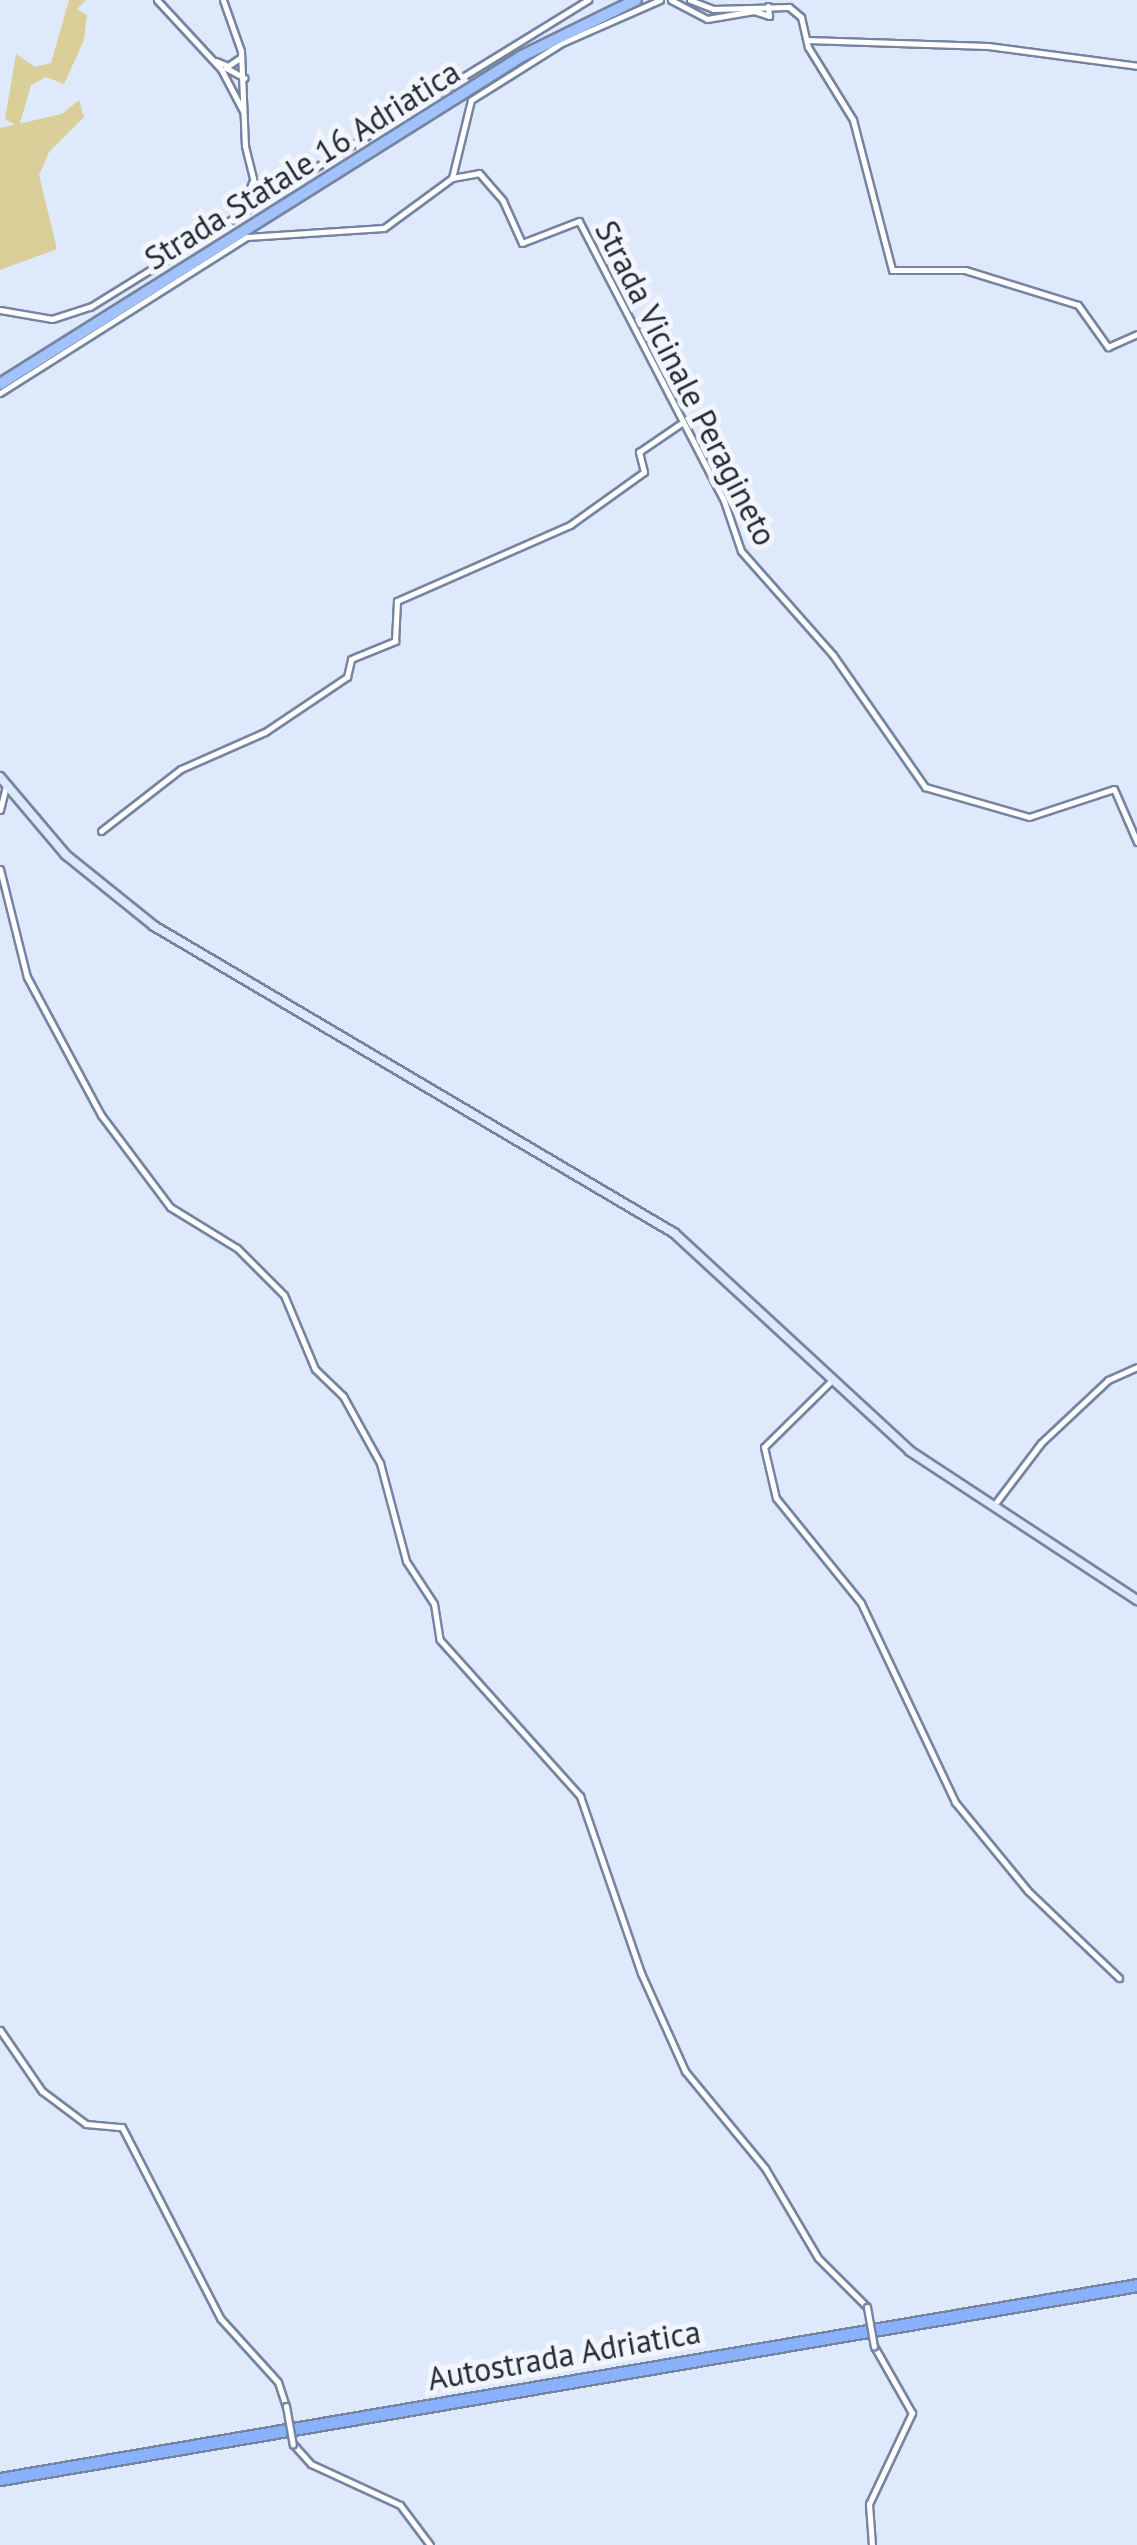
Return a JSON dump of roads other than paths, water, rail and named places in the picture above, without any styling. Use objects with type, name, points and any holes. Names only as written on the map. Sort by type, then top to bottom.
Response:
[{"type":"highway","name":"Strada Statale 16 Adriatica","points":[[0,381],[518,51],[620,0]]},
{"type":"highway","name":"Strada Statale 16 Adriatica","points":[[46,352],[522,56],[636,0]]},
{"type":"highway","name":"Autostrada Adriatica","points":[[0,2475],[1137,2282]]},
{"type":"main road","points":[[0,776],[66,855],[154,926],[674,1233],[910,1451],[1137,1600]]},
{"type":"street","points":[[157,0],[224,73],[245,114]]},
{"type":"street","points":[[223,0],[239,38],[252,182],[259,202]]},
{"type":"street","points":[[0,310],[39,318],[90,308],[588,0]]},
{"type":"street","points":[[0,394],[248,237],[374,232],[452,178],[471,100],[562,43],[660,0]]},
{"type":"street","points":[[671,0],[708,20],[754,10],[769,16],[768,6]]},
{"type":"street","points":[[690,0],[713,9],[768,6],[796,10],[807,40],[853,120],[892,270],[965,270],[1078,305],[1108,347],[1137,334]]},
{"type":"street","points":[[754,0],[768,6]]},
{"type":"street","points":[[807,40],[988,46],[1137,66]]},
{"type":"street","points":[[222,64],[235,65],[241,50]]},
{"type":"street","points":[[206,52],[245,78]]},
{"type":"street","points":[[224,73],[245,78]]},
{"type":"street","name":"Strada Vicinale Peragineto","points":[[452,178],[480,174],[504,201],[518,242],[579,221],[660,389],[684,422],[741,551],[834,655],[925,787],[1029,818],[1114,789],[1137,842]]},
{"type":"street","points":[[254,191],[277,191]]},
{"type":"street","points":[[240,214],[254,191]]},
{"type":"street","points":[[101,831],[159,783],[265,732],[347,676],[351,659],[395,641],[398,602],[570,525],[644,472],[638,452],[684,422]]},
{"type":"street","points":[[0,810],[6,786]]},
{"type":"street","points":[[0,869],[27,977],[101,1115],[170,1208],[237,1248],[284,1295],[316,1369],[343,1396],[380,1462],[406,1560],[436,1610],[440,1640],[578,1790],[685,2071],[764,2168],[818,2258],[867,2308],[874,2346],[912,2412],[869,2504],[872,2545]]},
{"type":"street","points":[[992,1508],[1041,1442],[1108,1380],[1137,1368]]},
{"type":"street","points":[[832,1380],[764,1448],[780,1506],[862,1603],[956,1802],[1028,1891],[1119,1978]]},
{"type":"street","points":[[0,2030],[42,2091],[86,2124],[122,2128],[220,2318],[272,2373],[286,2406],[293,2444],[310,2464],[400,2504],[430,2545]]}]
